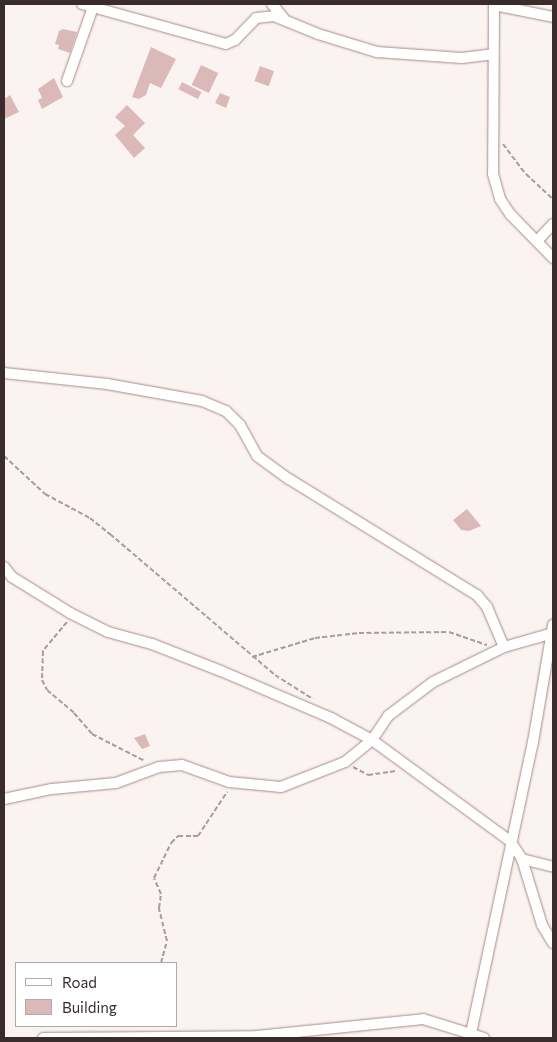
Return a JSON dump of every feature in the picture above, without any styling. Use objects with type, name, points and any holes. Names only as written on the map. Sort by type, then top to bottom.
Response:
[{"type":"street","points":[[82,4],[226,44],[235,40],[250,23],[262,16],[286,20],[318,34],[377,52],[462,58],[494,54]]},
{"type":"street","points":[[272,4],[286,20]]},
{"type":"street","points":[[553,17],[494,4],[493,174],[500,199],[510,214],[538,240],[553,258]]},
{"type":"street","points":[[67,81],[93,7]]},
{"type":"street","points":[[538,240],[553,224]]},
{"type":"street","points":[[4,373],[108,384],[202,401],[226,411],[240,426],[257,456],[289,479],[477,595],[487,607],[501,648]]},
{"type":"street","points":[[4,567],[12,576],[70,613],[108,632],[152,644],[323,714],[372,740],[510,841],[522,859],[542,925],[553,942]]},
{"type":"street","points":[[4,799],[52,788],[116,783],[159,767],[182,765],[229,782],[281,787],[346,762],[372,740],[388,716],[407,699],[462,666],[501,648],[552,629],[533,742],[510,841],[471,1037]]},
{"type":"street","points":[[522,859],[553,867]]},
{"type":"street","points":[[43,1038],[257,1036],[422,1020],[471,1037],[484,1038]]},
{"type":"path","points":[[493,130],[526,174],[553,199]]},
{"type":"path","points":[[4,456],[44,494],[90,518],[110,534],[252,657],[313,699],[323,714]]},
{"type":"path","points":[[70,613],[64,628],[48,642],[43,651],[42,680],[46,690],[74,713],[92,734],[159,767]]},
{"type":"path","points":[[252,657],[316,638],[412,631],[450,632],[501,648]]},
{"type":"path","points":[[346,762],[368,775],[412,769]]},
{"type":"path","points":[[160,962],[167,941],[159,908],[161,894],[154,878],[171,843],[178,836],[198,836],[203,830],[228,790],[229,782]]},
{"type":"building","points":[[63,29],[77,32],[70,53],[58,49],[59,45],[55,44],[59,31]]},
{"type":"building","points":[[151,47],[176,59],[161,88],[150,83],[146,95],[139,99],[132,97]]},
{"type":"building","points":[[201,65],[218,73],[209,93],[192,85]]},
{"type":"building","points":[[260,66],[274,71],[269,86],[255,81]]},
{"type":"building","points":[[54,78],[63,97],[42,109],[38,100],[42,98],[38,89]]},
{"type":"building","points":[[182,82],[202,92],[198,99],[178,89]]},
{"type":"building","points":[[220,93],[230,97],[226,108],[215,103]]},
{"type":"building","points":[[10,95],[19,112],[4,119],[4,99]]},
{"type":"building","points":[[127,105],[145,123],[133,135],[145,148],[134,158],[115,135],[125,126],[115,117]]},
{"type":"building","points":[[467,509],[481,526],[469,531],[461,530],[453,520]]},
{"type":"building","points":[[145,734],[150,746],[142,749],[134,738]]}]
